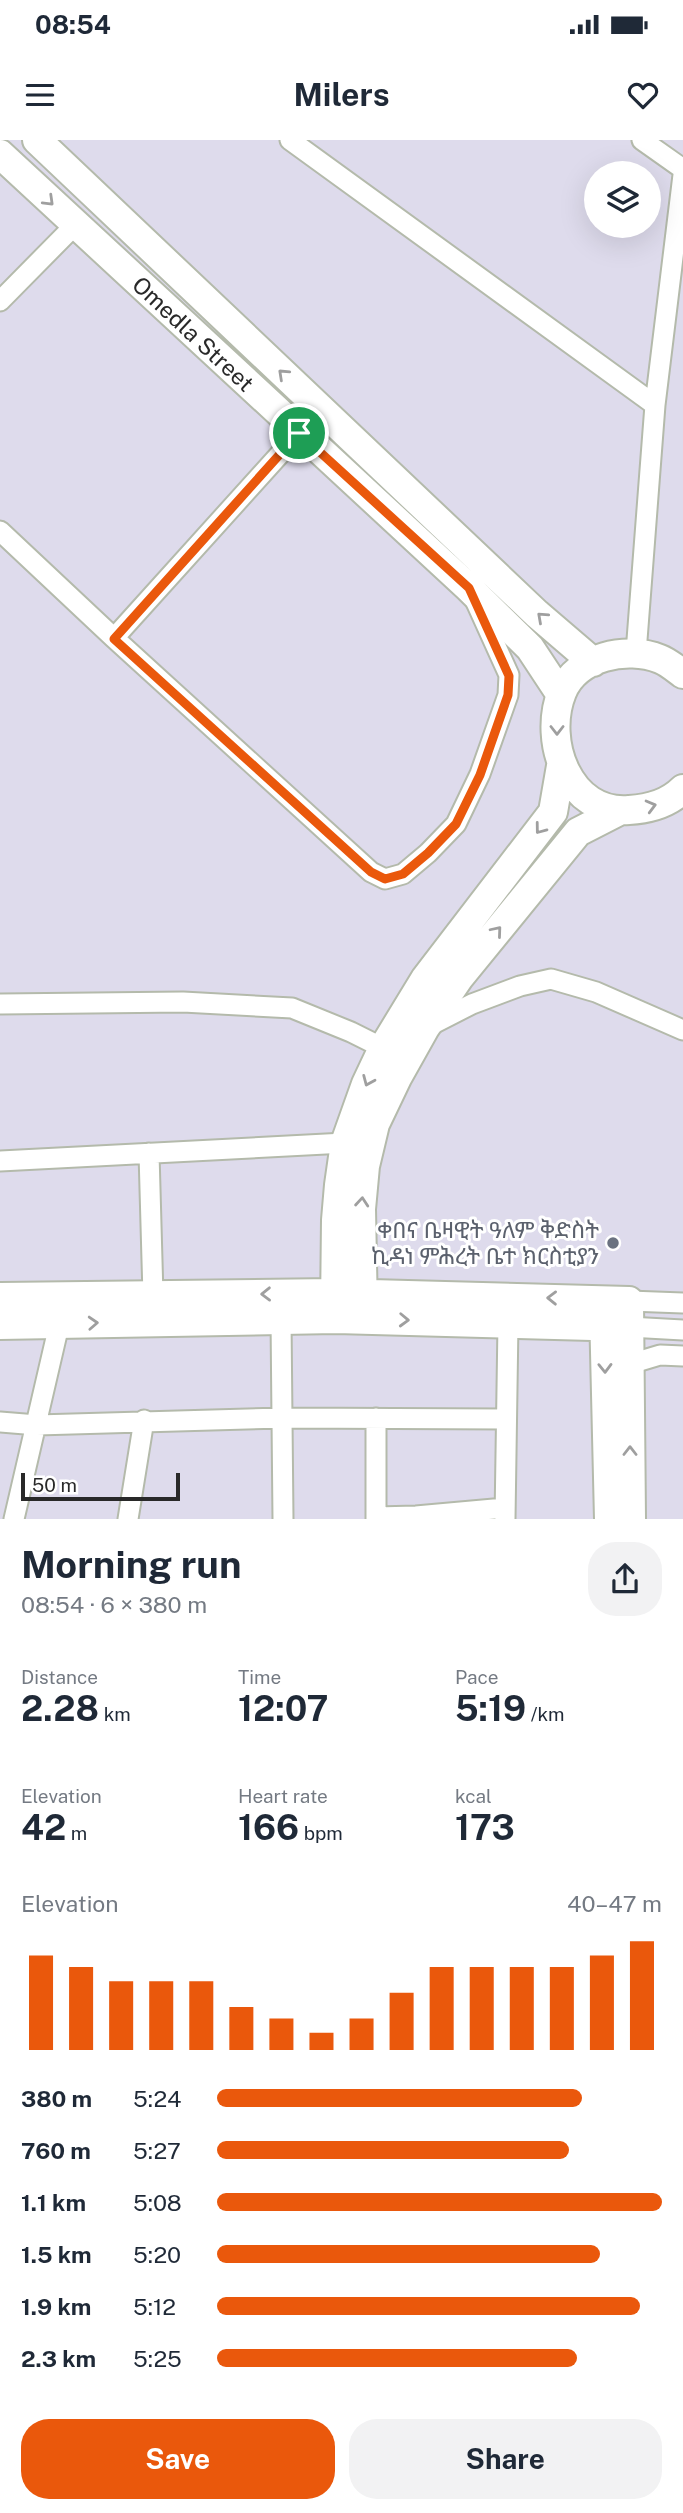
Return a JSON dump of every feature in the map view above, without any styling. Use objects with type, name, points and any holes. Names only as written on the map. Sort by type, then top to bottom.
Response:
[{"type":"main road","name":"Omedla Street","points":[[37,140],[537,614],[593,662]]},
{"type":"main road","name":"Omedla Street","points":[[0,153],[469,588],[530,648],[561,695]]},
{"type":"main road","points":[[619,811],[597,805],[576,789],[561,766],[555,737],[561,695],[566,685],[585,666],[609,655],[636,653],[662,659],[683,674]]},
{"type":"main road","points":[[335,1306],[336,1220],[345,1143],[366,1084],[383,1048],[425,979],[553,812],[561,766]]},
{"type":"main road","points":[[363,1306],[360,1209],[365,1166],[375,1124],[425,1028],[459,978],[578,832],[619,811],[659,805],[683,789]]},
{"type":"main road","points":[[0,1297],[153,1296],[335,1306],[617,1313]]},
{"type":"main road","points":[[0,1325],[281,1319],[335,1306]]},
{"type":"main road","points":[[363,1306],[508,1323],[617,1313]]},
{"type":"main road","points":[[617,1313],[630,1364],[631,1519]]},
{"type":"main road","points":[[609,1519],[617,1313]]},
{"type":"street","points":[[290,140],[655,405]]},
{"type":"street","points":[[642,140],[683,169]]},
{"type":"street","points":[[636,653],[655,405],[683,175]]},
{"type":"street","points":[[0,301],[75,225]]},
{"type":"street","points":[[114,639],[299,433]]},
{"type":"street","points":[[0,531],[114,639],[371,872],[385,879],[403,874],[456,824],[480,775],[508,695],[509,676],[469,588]]},
{"type":"street","points":[[425,1028],[472,1004],[508,990],[551,979],[596,992],[683,1030]]},
{"type":"street","points":[[0,1004],[183,1002],[292,1008],[383,1048]]},
{"type":"street","points":[[0,1161],[345,1143]]},
{"type":"street","points":[[149,1153],[153,1296]]},
{"type":"street","points":[[617,1313],[683,1304]]},
{"type":"street","points":[[617,1313],[683,1330]]},
{"type":"street","points":[[281,1319],[283,1519]]},
{"type":"street","points":[[376,1419],[376,1518],[505,1514],[508,1323]]},
{"type":"street","points":[[14,1519],[59,1325]]},
{"type":"street","points":[[630,1364],[660,1355],[683,1356]]},
{"type":"street","points":[[0,1422],[37,1425],[282,1418],[505,1419]]},
{"type":"street","points":[[128,1519],[144,1420]]},
{"type":"place","name":"ቀበና ቤዛዊት ዓለም ቅድስት ኪዳነ ምሕረት ቤተ ክርስቲያን","points":[[613,1243]]},
{"type":"route","points":[[299,433],[469,588],[509,676],[508,695],[480,775],[456,824],[403,874],[385,879],[371,872],[114,639],[299,433]]}]
